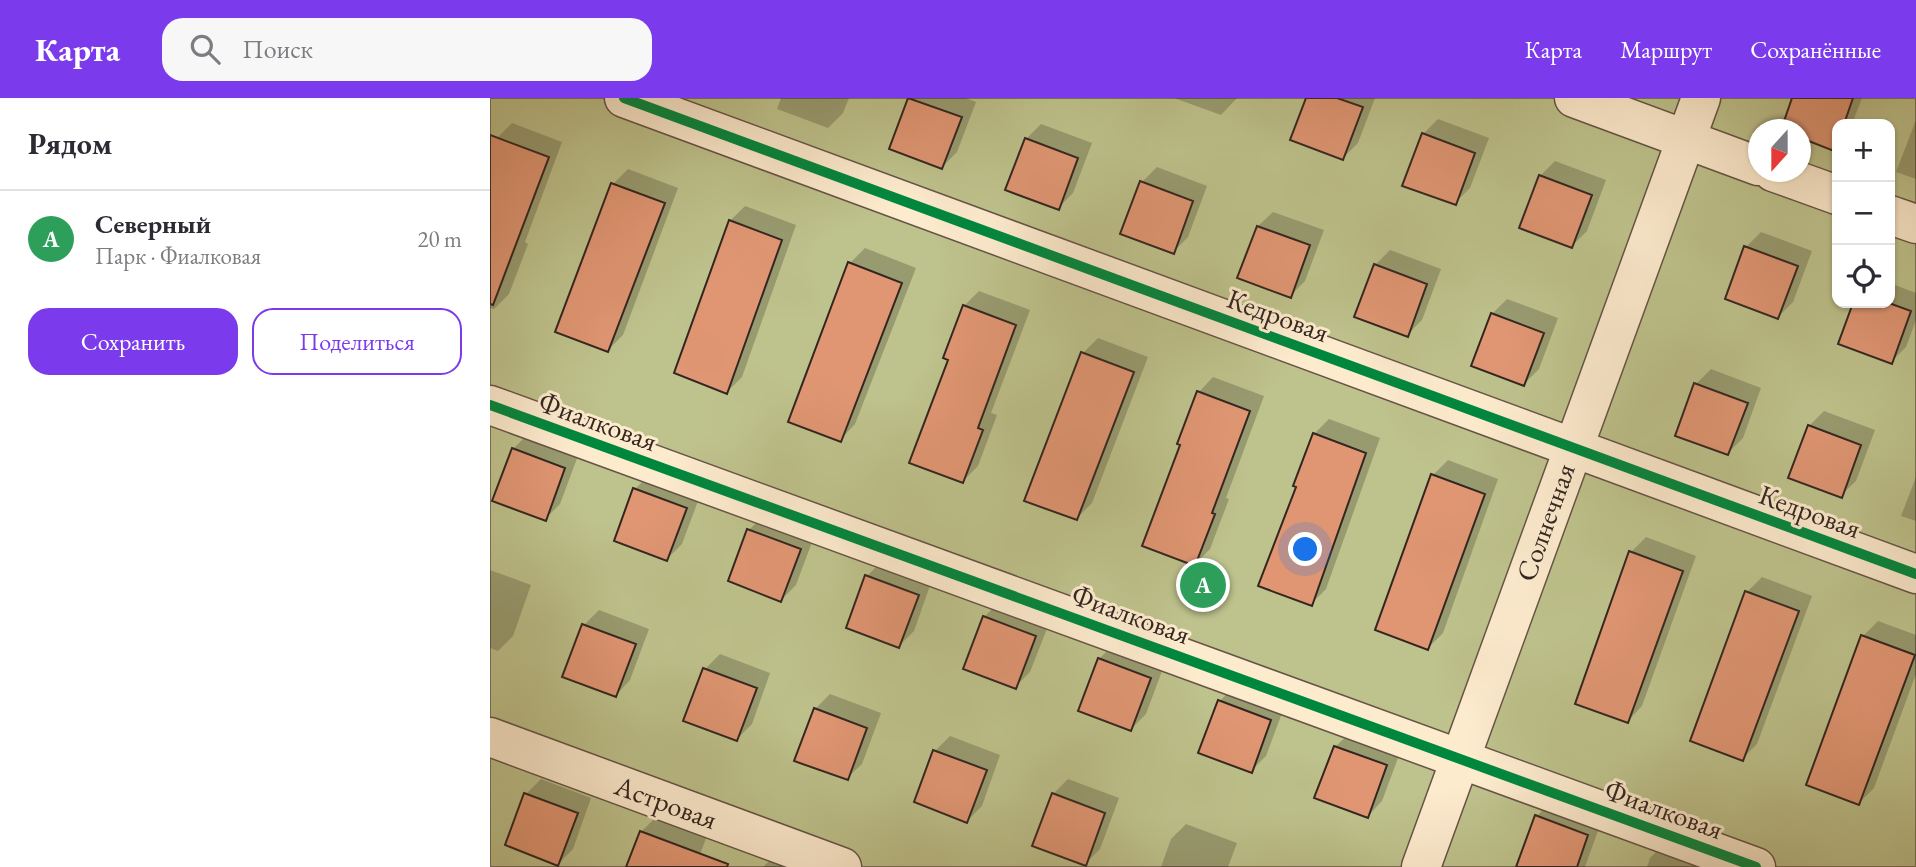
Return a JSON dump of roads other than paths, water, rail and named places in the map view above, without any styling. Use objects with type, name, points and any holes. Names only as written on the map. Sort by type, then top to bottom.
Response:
[{"type":"street","name":"Кедровая","points":[[624,98],[1916,574]]},
{"type":"street","points":[[1574,98],[1748,162]]},
{"type":"street","name":"Солнечная","points":[[1421,867],[1701,98]]},
{"type":"street","points":[[1801,182],[1832,193]]},
{"type":"street","points":[[1895,217],[1916,224]]},
{"type":"street","name":"Фиалковая","points":[[490,405],[1756,867]]},
{"type":"street","name":"Астровая","points":[[490,737],[842,867]]},
{"type":"place","name":"Северный","points":[[1203,585]]}]
